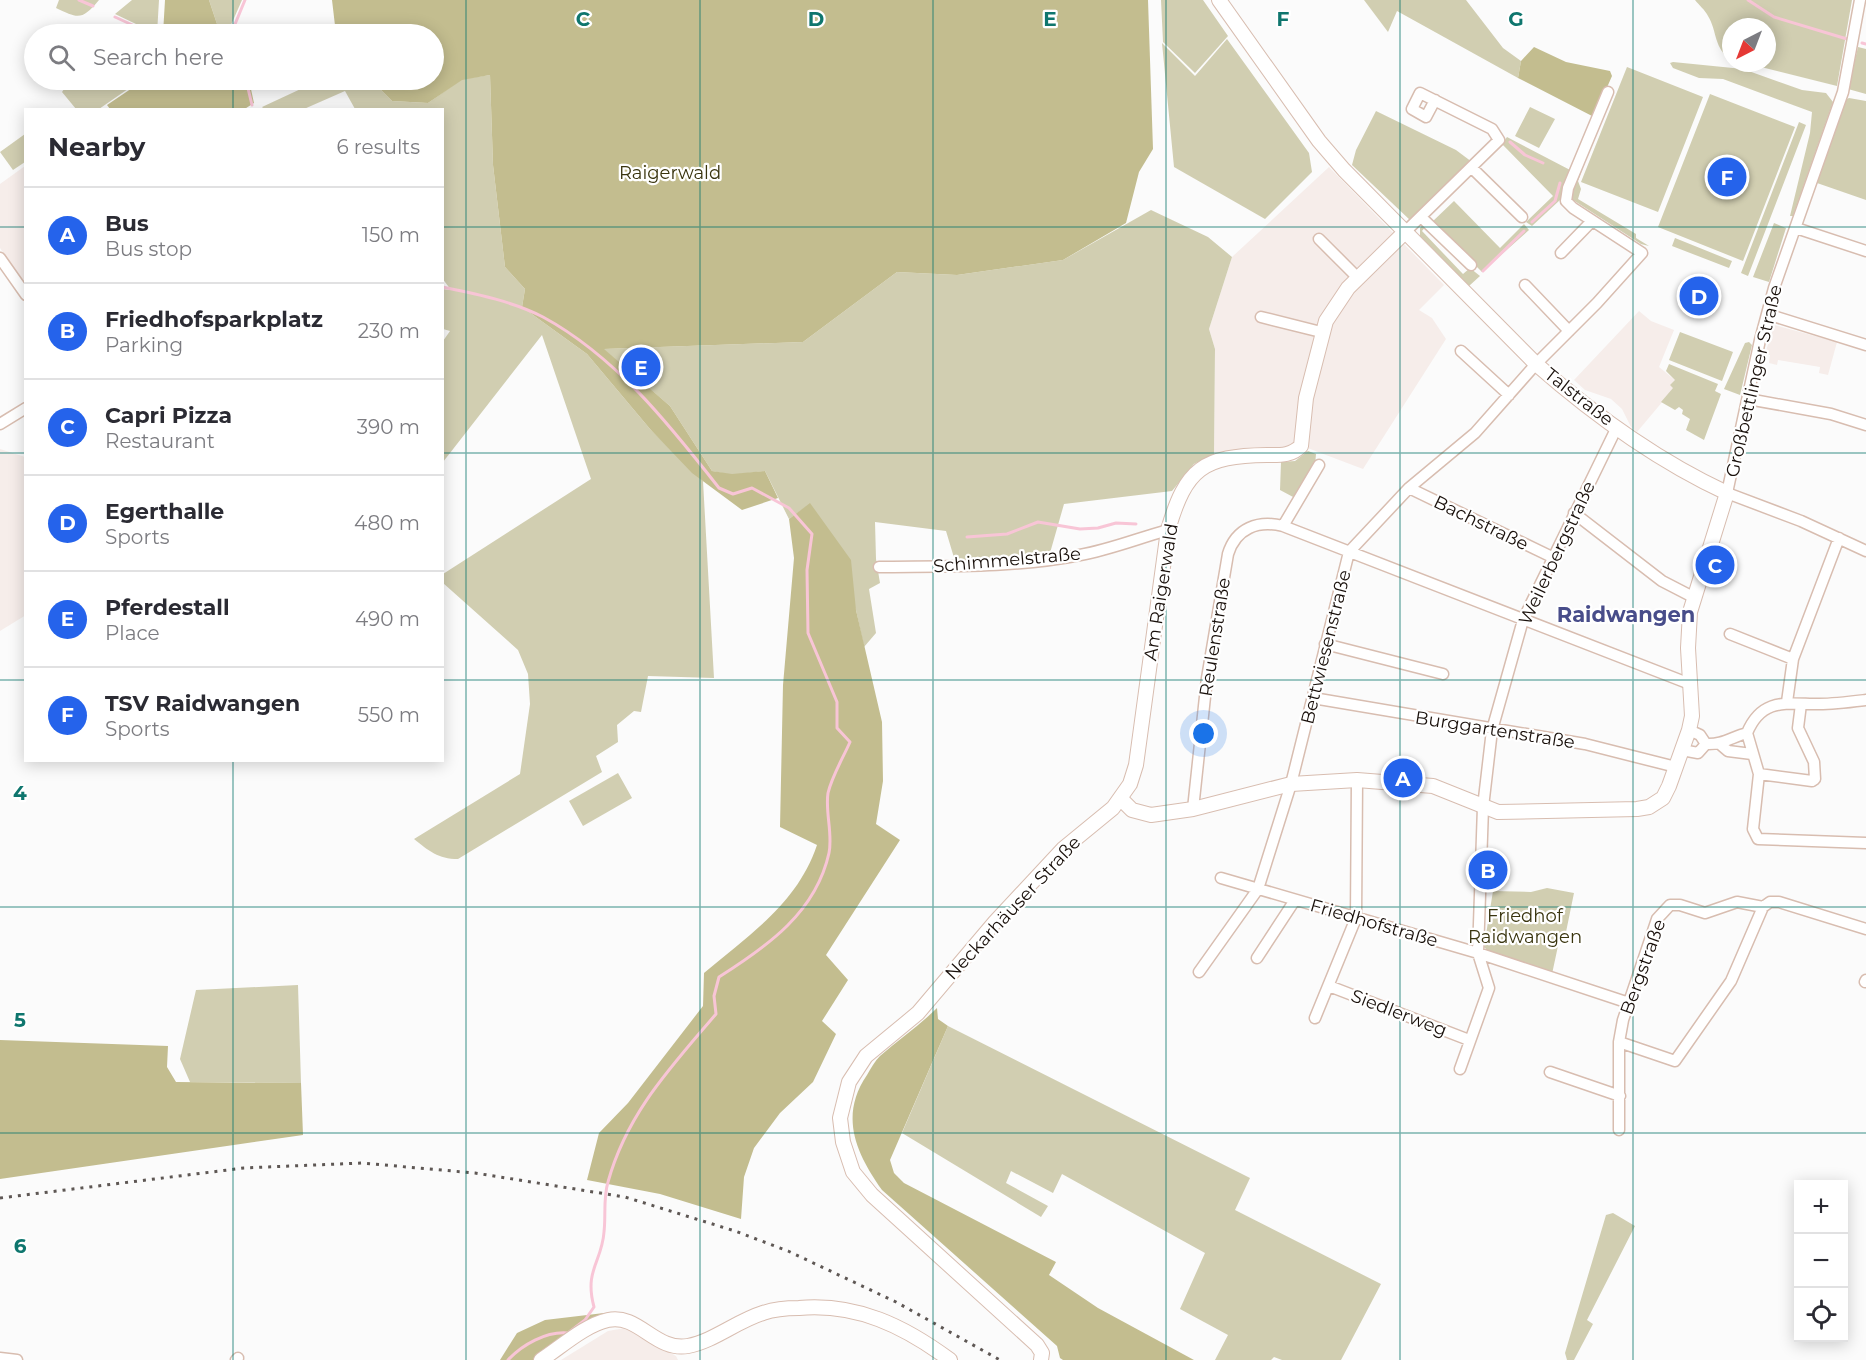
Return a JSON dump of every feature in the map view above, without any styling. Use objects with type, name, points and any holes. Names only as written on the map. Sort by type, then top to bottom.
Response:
[{"type":"street","name":"Talstraße","points":[[1219,0],[1319,141],[1344,170],[1536,363],[1617,427],[1664,459],[1727,494],[1866,550]]},
{"type":"street","name":"Großbettlinger Straße","points":[[1676,767],[1692,716],[1688,648],[1694,597],[1727,494],[1767,314],[1843,92],[1860,0]]},
{"type":"street","points":[[1561,253],[1592,221],[1569,206],[1566,195],[1608,92]]},
{"type":"street","points":[[1405,232],[1497,142],[1498,135],[1492,129],[1435,100]]},
{"type":"street","points":[[1472,168],[1522,218]]},
{"type":"street","points":[[1421,217],[1471,265]]},
{"type":"street","name":"Bettwiesenstraße","points":[[1199,972],[1258,889],[1291,784],[1349,552],[1409,488],[1475,433],[1536,363],[1642,253],[1592,221]]},
{"type":"street","points":[[1796,228],[1866,251]]},
{"type":"street","name":"Am Raigerwald","points":[[1121,799],[1137,765],[1168,530],[1181,494],[1204,466],[1217,459],[1232,455],[1294,453],[1301,446],[1306,398],[1321,332],[1338,301],[1405,232]]},
{"type":"street","points":[[1319,239],[1358,278]]},
{"type":"street","points":[[0,258],[24,292]]},
{"type":"street","points":[[1525,285],[1569,331]]},
{"type":"street","points":[[1767,314],[1866,345]]},
{"type":"street","points":[[1261,317],[1321,332]]},
{"type":"street","points":[[1461,351],[1509,395]]},
{"type":"street","points":[[1748,399],[1831,414],[1866,425]]},
{"type":"street","points":[[0,424],[24,409]]},
{"type":"street","name":"Weilerbergstraße","points":[[1460,1069],[1489,988],[1478,953],[1483,807],[1492,730],[1523,620],[1617,427]]},
{"type":"street","points":[[1319,465],[1283,526],[1690,684]]},
{"type":"street","name":"Bachstraße","points":[[1409,488],[1552,557]]},
{"type":"street","points":[[1574,513],[1662,581],[1694,597]]},
{"type":"street","name":"Reulenstraße","points":[[1193,809],[1207,678],[1228,554],[1235,539],[1253,525],[1262,523],[1283,526]]},
{"type":"street","name":"Schimmelstraße","points":[[879,567],[973,565],[1054,559],[1082,555],[1168,530]]},
{"type":"street","points":[[1787,702],[1793,659],[1839,538]]},
{"type":"street","points":[[1730,634],[1793,659]]},
{"type":"street","points":[[1325,644],[1443,674]]},
{"type":"street","name":"Burggartenstraße","points":[[1313,698],[1585,744],[1676,767]]},
{"type":"street","points":[[1721,745],[1726,740],[1747,733],[1754,721],[1767,708],[1787,702],[1801,704],[1866,700]]},
{"type":"street","points":[[1759,774],[1812,781],[1815,779],[1814,762],[1798,728],[1801,704]]},
{"type":"street","points":[[1689,730],[1700,735],[1706,744]]},
{"type":"street","points":[[1747,733],[1759,774],[1753,829],[1758,839],[1866,843]]},
{"type":"street","points":[[1706,744],[1721,745],[1728,751],[1752,754]]},
{"type":"street","points":[[1682,750],[1698,753],[1706,744]]},
{"type":"street","points":[[1121,799],[1132,810],[1150,815],[1193,809],[1291,784],[1357,780],[1448,789],[1483,807],[1513,812],[1648,807],[1663,798],[1676,767]]},
{"type":"street","points":[[1315,1018],[1356,918],[1357,780]]},
{"type":"street","name":"Neckarhäuser Straße","points":[[1041,1360],[1042,1353],[1037,1345],[872,1195],[853,1172],[843,1143],[840,1118],[849,1082],[866,1056],[918,1013],[1043,870],[1121,799]]},
{"type":"street","name":"Friedhofstraße","points":[[1221,878],[1478,953],[1629,1003]]},
{"type":"street","points":[[1257,958],[1295,900]]},
{"type":"street","name":"Bergstraße","points":[[1619,1130],[1619,1042],[1629,1003],[1657,919],[1670,905],[1680,905],[1705,913],[1737,902],[1763,908]]},
{"type":"street","points":[[1619,1042],[1675,1061],[1731,981],[1763,908],[1770,902],[1779,902],[1866,929]]},
{"type":"street","name":"Siedlerweg","points":[[1329,986],[1469,1040]]},
{"type":"street","points":[[1550,1072],[1620,1096]]},
{"type":"street","points":[[541,1360],[606,1320],[624,1321],[659,1342],[677,1347],[702,1342],[764,1312],[816,1306],[851,1310],[884,1320],[919,1337],[950,1360]]},
{"type":"street","points":[[0,1358],[17,1360]]},
{"type":"shaded area","points":[[24,167],[24,284],[0,248],[0,184]]},
{"type":"shaded area","points":[[1329,167],[1444,285],[1419,310],[1432,318],[1446,339],[1363,469],[1297,444],[1293,448],[1214,454],[1215,349],[1209,329],[1232,257]]},
{"type":"shaded area","points":[[1639,311],[1651,321],[1674,330],[1659,367],[1675,380],[1674,388],[1637,432],[1631,427],[1622,409],[1611,399],[1585,390],[1574,380]]},
{"type":"shaded area","points":[[1774,325],[1837,342],[1828,375],[1819,373],[1820,367],[1778,360],[1777,365],[1769,363],[1770,355],[1765,354]]},
{"type":"shaded area","points":[[0,449],[24,457],[24,616],[0,631]]},
{"type":"shaded area","points":[[625,1328],[676,1356],[678,1360],[561,1360],[608,1331]]},
{"type":"green space","points":[[59,0],[99,0],[84,14],[75,16],[56,8]]},
{"type":"green space","points":[[132,0],[159,0],[158,24],[136,24],[115,14]]},
{"type":"green space","points":[[165,0],[209,0],[217,24],[164,24]]},
{"type":"green space","points":[[209,0],[242,0],[231,24],[217,24]]},
{"type":"green space","name":"Raigerwald","points":[[332,0],[1148,0],[1153,149],[1139,172],[1126,223],[1063,260],[957,275],[897,272],[803,342],[604,349],[670,406],[712,471],[732,474],[765,471],[778,498],[742,510],[692,473],[650,429],[587,354],[522,307],[525,289],[505,267],[493,165],[490,75],[462,80],[428,103],[392,101],[381,90],[444,90],[444,24],[335,24]]},
{"type":"green space","points":[[1161,0],[1203,0],[1228,36],[1195,73],[1163,42]]},
{"type":"green space","points":[[1364,0],[1466,0],[1503,48],[1521,61],[1518,78],[1397,11],[1388,32]]},
{"type":"green space","points":[[1695,0],[1852,0],[1837,86],[1776,71],[1776,18],[1722,18],[1722,50],[1711,21]]},
{"type":"green space","points":[[1227,39],[1309,153],[1312,172],[1265,219],[1174,167],[1162,43],[1195,76]]},
{"type":"green space","points":[[1534,47],[1566,62],[1610,71],[1612,76],[1594,117],[1518,78],[1521,61]]},
{"type":"green space","points":[[1858,47],[1866,49],[1866,94],[1848,89]]},
{"type":"green space","points":[[1670,63],[1722,67],[1722,72],[1751,72],[1802,90],[1826,93],[1833,102],[1793,216],[1790,216],[1810,133],[1812,112],[1723,79],[1699,78],[1673,68]]},
{"type":"green space","points":[[1627,67],[1703,97],[1658,212],[1581,182]]},
{"type":"green space","points":[[490,75],[493,165],[505,267],[525,289],[522,307],[587,354],[650,429],[703,481],[714,678],[648,676],[641,712],[634,711],[617,725],[618,742],[596,756],[602,772],[458,859],[451,859],[429,851],[414,839],[520,774],[530,704],[528,674],[518,650],[444,584],[444,573],[591,479],[542,335],[444,461],[444,340],[450,331],[444,329],[444,289],[451,290],[444,281],[444,108],[354,108],[345,91],[306,108],[262,107],[299,90],[381,90],[392,101],[428,103],[462,79]]},
{"type":"green space","points":[[63,90],[127,90],[100,108],[75,108],[62,92]]},
{"type":"green space","points":[[129,90],[251,90],[254,103],[246,108],[109,108],[107,105]]},
{"type":"green space","points":[[1710,94],[1795,127],[1743,261],[1658,227]]},
{"type":"green space","points":[[1849,98],[1866,101],[1866,200],[1817,183],[1845,100]]},
{"type":"green space","points":[[1530,107],[1555,119],[1539,148],[1515,136]]},
{"type":"green space","points":[[1376,111],[1456,150],[1472,162],[1411,221],[1352,165],[1356,150]]},
{"type":"green space","points":[[1799,122],[1806,125],[1748,276],[1741,273]]},
{"type":"green space","points":[[24,135],[24,163],[13,170],[0,152]]},
{"type":"green space","points":[[1507,137],[1572,171],[1560,200],[1532,226],[1526,222],[1553,196],[1502,144]]},
{"type":"green space","points":[[1593,140],[1578,181],[1581,189],[1578,199],[1636,234],[1636,238],[1649,246],[1641,244],[1570,198],[1570,190]]},
{"type":"green space","points":[[1454,201],[1500,248],[1524,224],[1529,230],[1482,272],[1432,222]]},
{"type":"green space","points":[[1151,210],[1208,237],[1232,257],[1209,329],[1215,349],[1214,454],[1194,464],[1172,491],[1064,504],[1050,553],[955,561],[946,531],[875,522],[876,559],[880,583],[869,589],[876,633],[864,647],[856,610],[810,504],[789,519],[765,471],[732,475],[712,471],[670,406],[603,349],[803,342],[897,272],[957,275],[1063,260]]},
{"type":"green space","points":[[1774,223],[1786,228],[1769,282],[1753,277]]},
{"type":"green space","points":[[1424,224],[1426,226],[1422,231],[1463,274],[1470,268],[1480,276],[1469,286],[1420,236],[1420,228]]},
{"type":"green space","points":[[1675,238],[1732,261],[1729,268],[1672,246]]},
{"type":"green space","points":[[1680,332],[1733,352],[1722,381],[1669,360]]},
{"type":"green space","points":[[1749,342],[1752,345],[1740,395],[1724,389],[1745,343]]},
{"type":"green space","points":[[1669,364],[1718,384],[1715,391],[1721,394],[1704,440],[1686,430],[1690,419],[1682,414],[1683,410],[1679,407],[1675,410],[1661,402],[1673,388],[1670,385],[1675,380],[1666,371]]},
{"type":"green space","points":[[1308,451],[1316,454],[1315,465],[1295,498],[1280,490],[1281,462],[1295,461]]},
{"type":"green space","points":[[810,503],[851,560],[856,610],[882,722],[883,781],[876,824],[900,840],[826,955],[848,980],[822,1021],[836,1034],[813,1082],[780,1113],[754,1148],[744,1177],[741,1219],[660,1194],[587,1180],[599,1133],[628,1103],[703,1006],[704,973],[755,931],[785,901],[808,866],[817,845],[780,827],[783,685],[794,558],[789,519]]},
{"type":"green space","points":[[618,773],[632,798],[583,826],[569,801]]},
{"type":"green space","name":"Friedhof Raidwangen","points":[[1547,888],[1574,893],[1566,932],[1561,932],[1552,974],[1484,947],[1493,891],[1531,892]]},
{"type":"green space","points":[[298,985],[301,1083],[190,1082],[180,1059],[196,990]]},
{"type":"green space","points":[[937,1008],[938,1019],[948,1026],[890,1160],[894,1173],[904,1183],[1056,1262],[1049,1275],[1098,1308],[1194,1360],[1063,1360],[1060,1358],[1057,1346],[882,1190],[858,1148],[854,1134],[854,1105],[859,1090],[878,1058]]},
{"type":"green space","points":[[948,1026],[1250,1178],[1235,1210],[1381,1284],[1341,1360],[1282,1360],[1274,1357],[1271,1360],[1215,1360],[1228,1335],[1180,1309],[1205,1253],[1062,1174],[1053,1193],[1011,1171],[1006,1183],[1048,1206],[1041,1217],[902,1133]]},
{"type":"green space","points":[[0,1040],[168,1046],[167,1067],[176,1082],[301,1083],[303,1135],[0,1179]]},
{"type":"green space","points":[[1613,1213],[1635,1226],[1587,1320],[1593,1324],[1574,1360],[1567,1360],[1565,1353],[1606,1215]]},
{"type":"green space","points":[[604,1313],[533,1360],[500,1360],[517,1333],[545,1320]]},
{"type":"waterway","points":[[79,0],[93,6]]},
{"type":"waterway","points":[[235,24],[245,0]]},
{"type":"waterway","points":[[1748,0],[1774,17],[1847,39]]},
{"type":"waterway","points":[[115,17],[130,24]]},
{"type":"waterway","points":[[1862,43],[1866,44]]},
{"type":"waterway","points":[[248,90],[252,105]]},
{"type":"waterway","points":[[1510,142],[1525,155],[1543,163]]},
{"type":"waterway","points":[[1532,222],[1555,201],[1560,183]]},
{"type":"waterway","points":[[1483,271],[1524,231]]},
{"type":"waterway","points":[[444,287],[519,307],[543,317],[569,333],[594,351],[639,393],[681,440],[719,488],[733,494],[752,488],[789,508],[812,534],[807,570],[808,633],[837,702],[837,728],[850,742],[828,793],[829,853],[823,874],[813,893],[788,925],[772,940],[719,977],[714,996],[716,1014],[652,1092],[616,1157],[606,1188],[603,1242],[592,1275],[591,1294],[594,1307],[585,1320],[568,1333],[551,1334],[535,1340],[508,1360]]},
{"type":"waterway","points":[[967,537],[1007,534],[1038,522],[1080,529],[1098,528],[1116,523],[1136,524]]},
{"type":"railway","points":[[0,1198],[244,1168],[362,1163],[475,1173],[625,1197],[735,1231],[788,1251],[896,1302],[1000,1360]]},
{"type":"place","name":"TSV Raidwangen","points":[[1727,177]]},
{"type":"place","name":"Egerthalle","points":[[1699,296]]},
{"type":"place","name":"Pferdestall","points":[[641,367]]},
{"type":"place","name":"Capri Pizza","points":[[1715,565]]},
{"type":"place","name":"Bus","points":[[1403,778]]},
{"type":"place","name":"Friedhofsparkplatz","points":[[1488,870]]},
{"type":"district","name":"Raidwangen","points":[[1626,615]]}]
